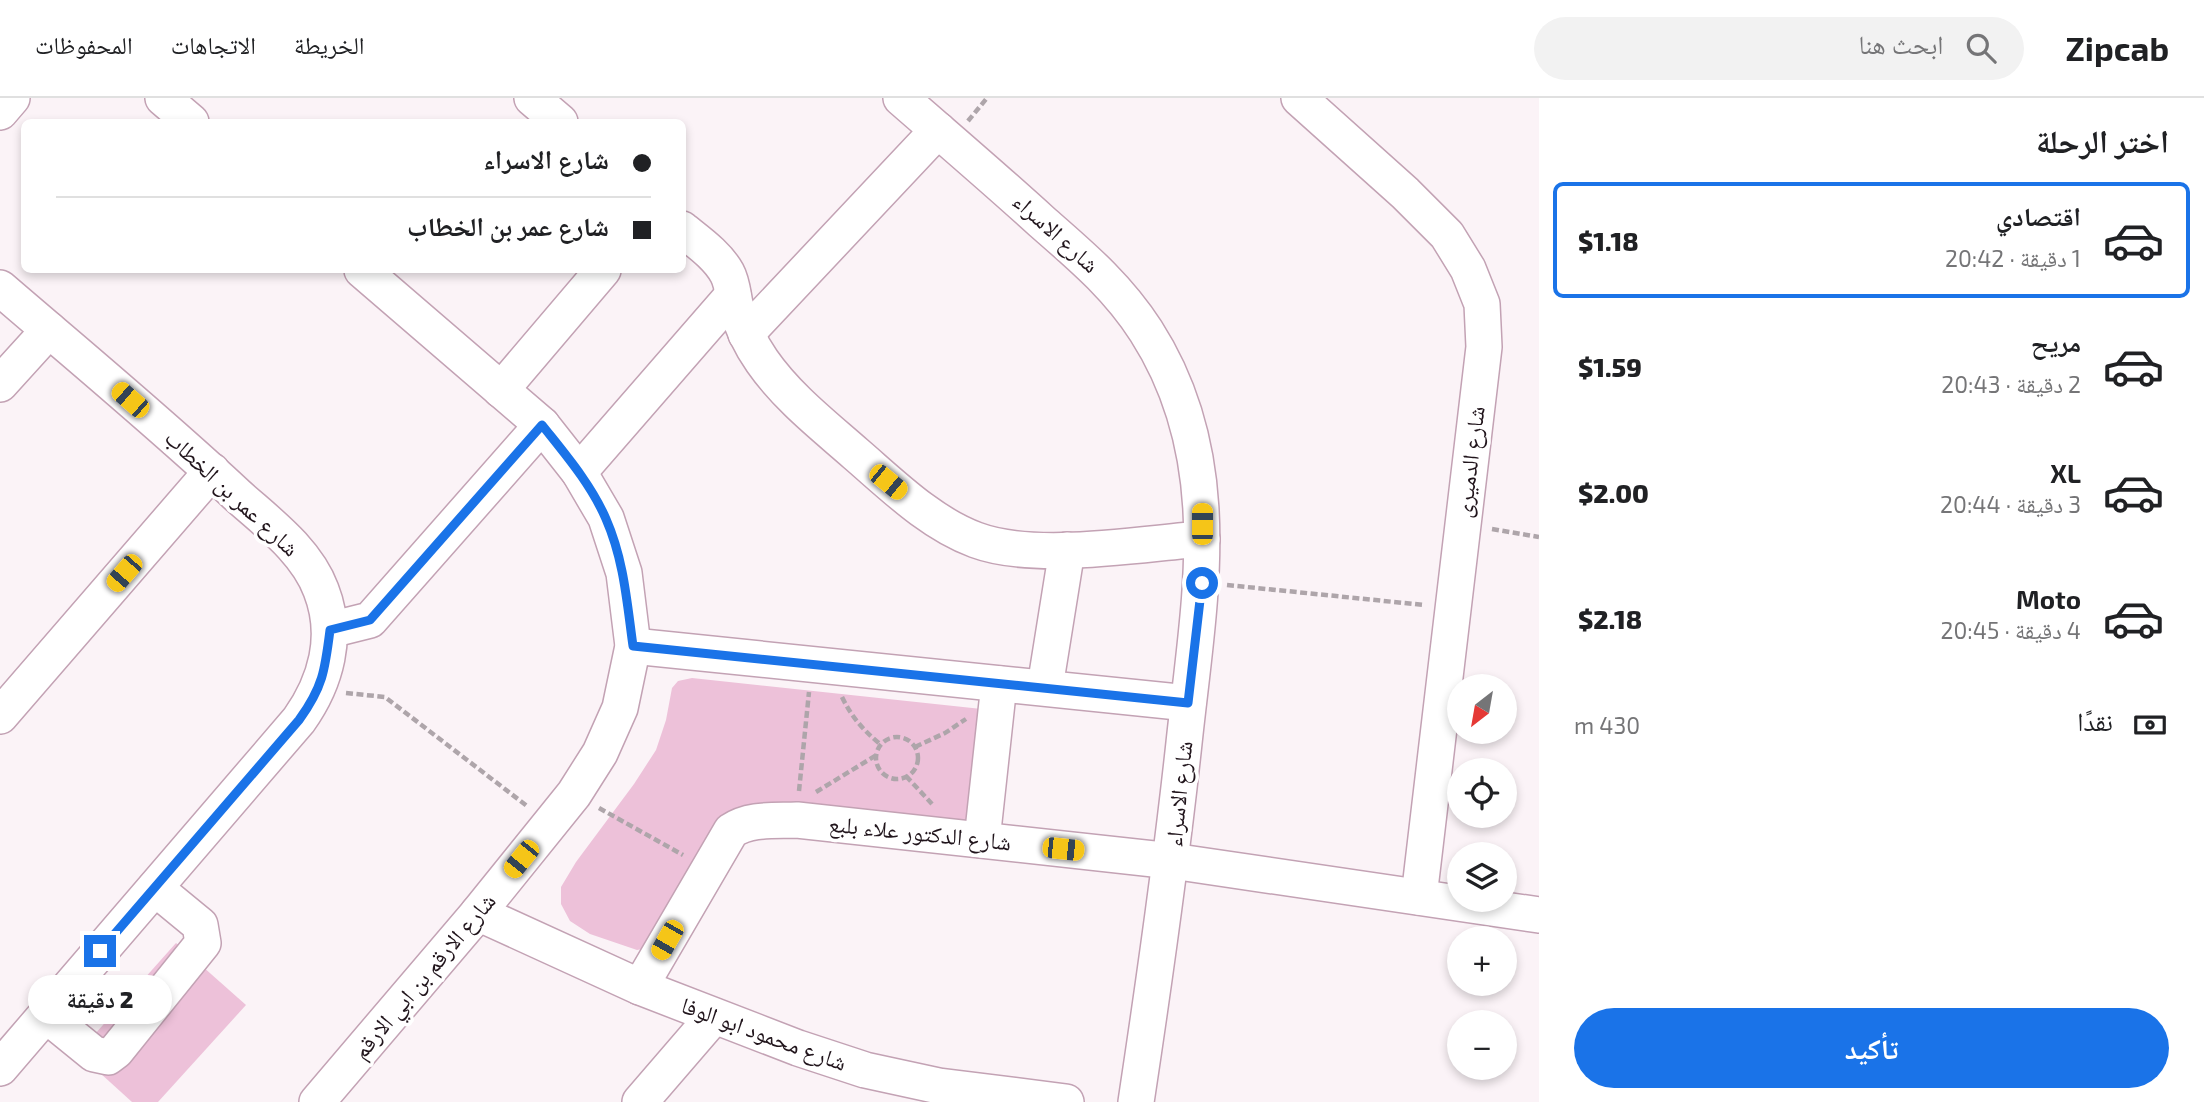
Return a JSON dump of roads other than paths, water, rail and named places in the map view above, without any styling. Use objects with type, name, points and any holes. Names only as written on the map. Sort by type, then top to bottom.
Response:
[{"type":"street","points":[[0,112],[12,98]]},
{"type":"street","points":[[163,98],[188,119]]},
{"type":"street","points":[[532,98],[556,119]]},
{"type":"street","name":"شارع الاسراء","points":[[901,98],[1102,274],[1146,331],[1179,395],[1194,452],[1201,499],[1202,583],[1172,861],[1136,1102]]},
{"type":"street","name":"شارع الدميرى","points":[[1299,98],[1405,193],[1447,235],[1468,269],[1482,304],[1484,348],[1419,897]]},
{"type":"street","points":[[746,334],[938,130]]},
{"type":"street","points":[[686,232],[718,259],[729,276],[746,334],[760,359],[796,400],[888,482],[934,518],[976,540],[1021,551],[1202,539]]},
{"type":"street","name":"شارع الارقم بن ابي الارقم","points":[[317,1102],[478,913],[573,794],[600,753],[620,708],[633,646],[624,573],[606,518],[579,472],[542,425],[365,273]]},
{"type":"street","points":[[501,390],[600,273]]},
{"type":"street","name":"شارع عمر بن الخطاب","points":[[0,288],[212,471],[300,554],[321,590],[330,630],[325,671],[315,697],[299,720],[0,1068]]},
{"type":"street","points":[[579,472],[733,295]]},
{"type":"street","points":[[0,384],[49,330]]},
{"type":"street","points":[[330,630],[370,620],[542,425]]},
{"type":"street","points":[[0,716],[212,471]]},
{"type":"street","points":[[1045,687],[1067,550]]},
{"type":"street","points":[[633,646],[999,688],[1045,687],[1188,703]]},
{"type":"street","points":[[982,840],[999,688]]},
{"type":"street","name":"شارع الدكتور علاء بلبع","points":[[640,987],[731,831],[750,822],[798,811],[982,840],[1172,861],[1539,915]]},
{"type":"street","points":[[46,1014],[94,1054],[108,1057],[116,1051],[203,943],[200,925],[155,888]]},
{"type":"street","name":"شارع محمود ابو الوفا","points":[[478,913],[640,987],[798,1048],[864,1070],[939,1086],[1066,1102]]},
{"type":"street","points":[[640,1102],[714,1016]]}]
